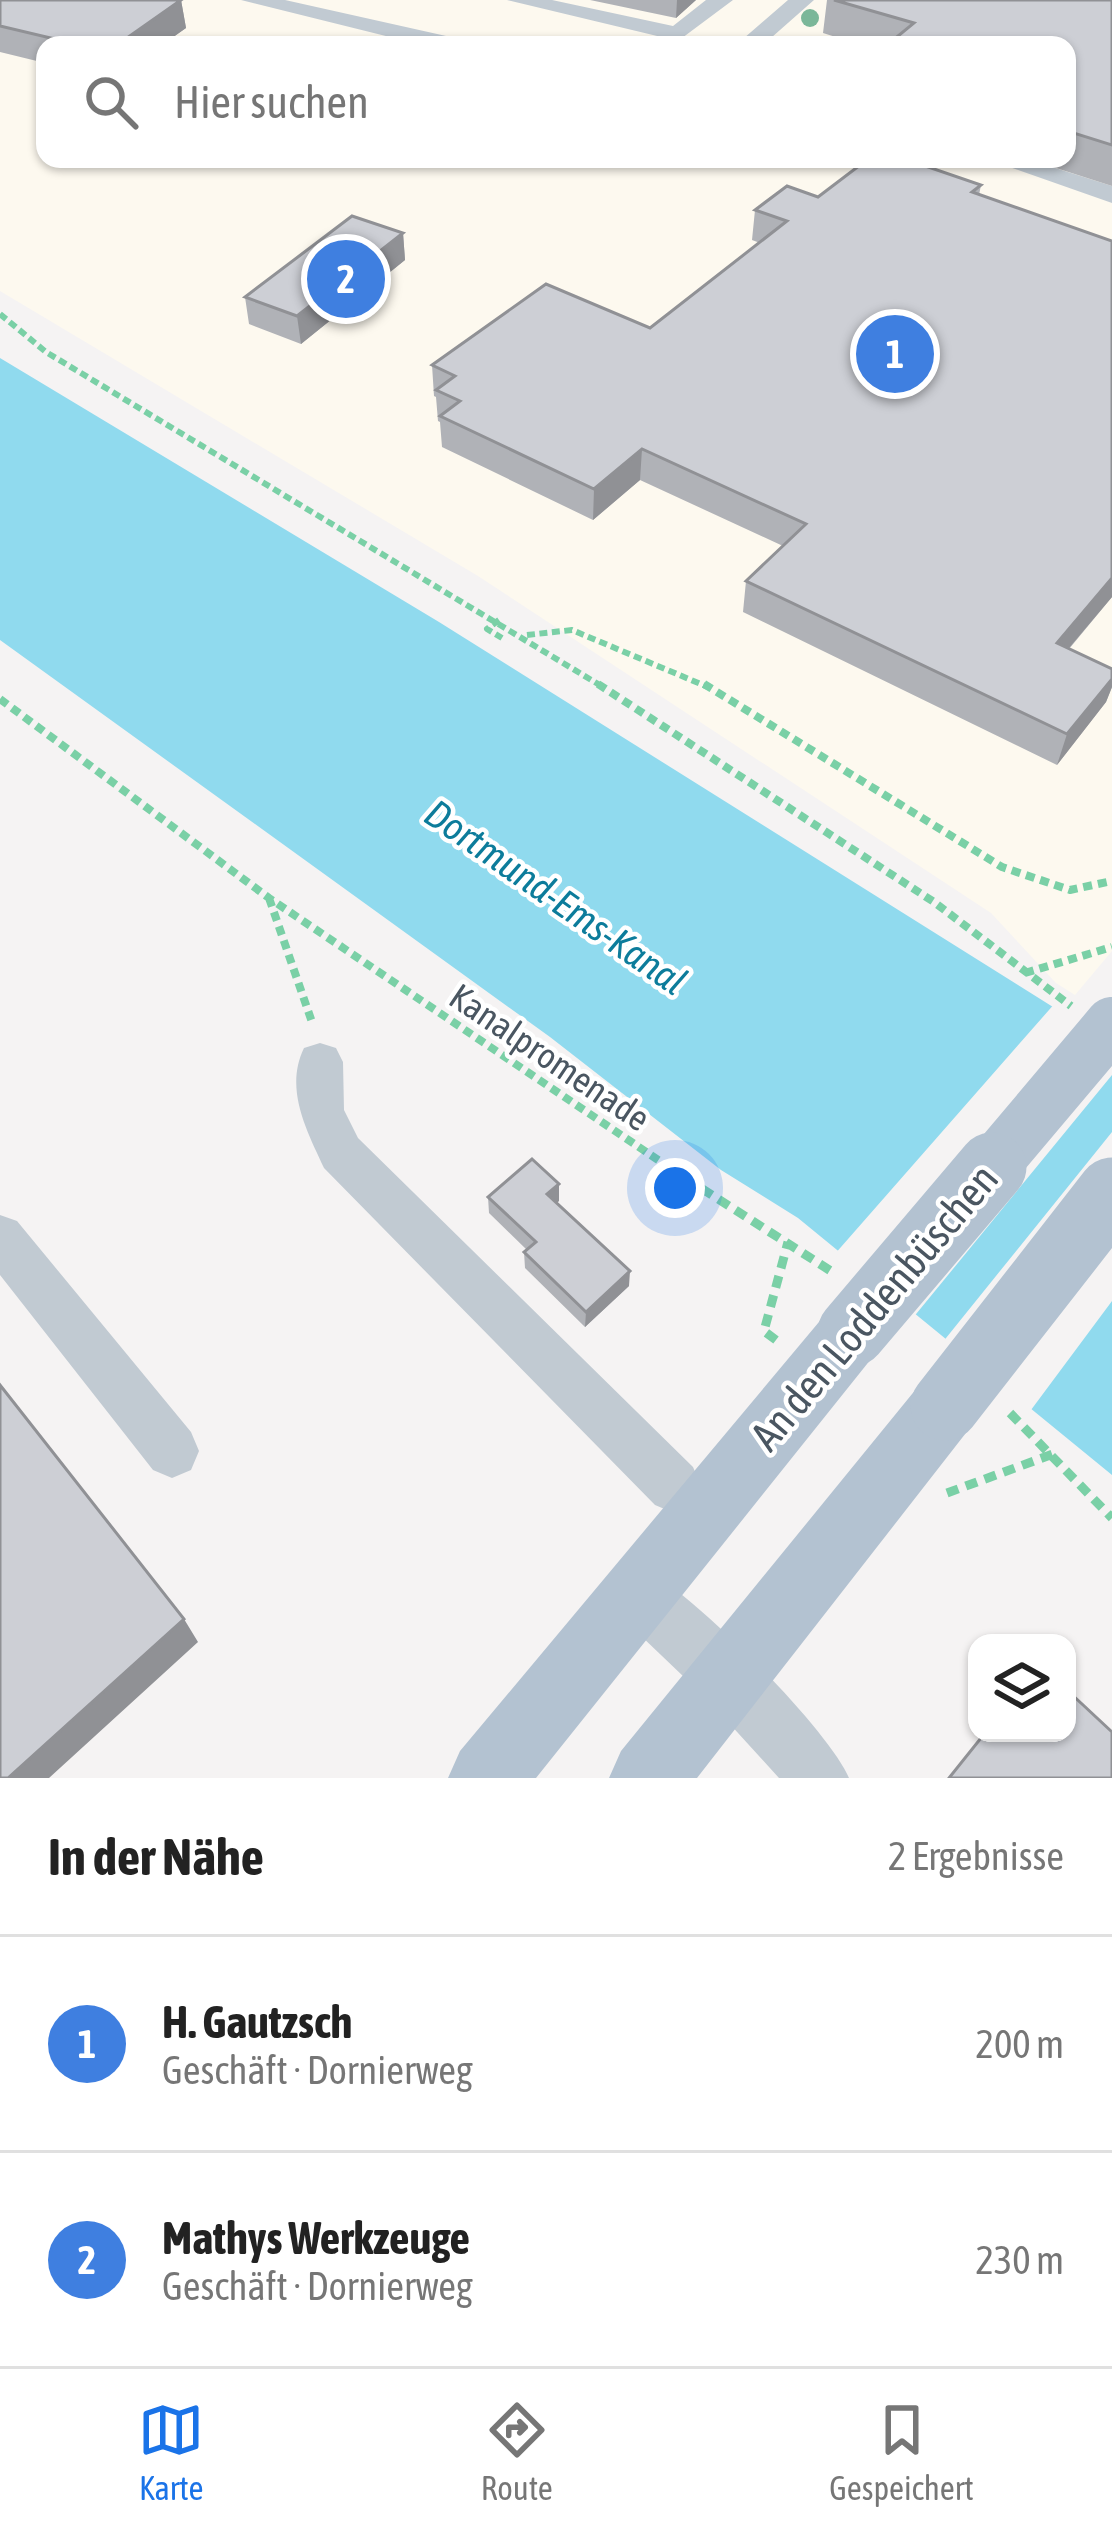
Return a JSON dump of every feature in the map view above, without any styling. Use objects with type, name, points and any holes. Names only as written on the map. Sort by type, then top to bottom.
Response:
[{"type":"main road","name":"An den Loddenbüschen","points":[[487,1778],[637,1592],[851,1309],[1102,1021]]},
{"type":"main road","points":[[649,1778],[728,1678],[971,1404],[1112,1192]]},
{"type":"street","points":[[253,0],[414,36]]},
{"type":"street","points":[[519,0],[678,34],[721,0]]},
{"type":"street","points":[[759,36],[802,0]]},
{"type":"street","points":[[1028,168],[1112,195]]},
{"type":"street","points":[[320,1062],[321,1110],[341,1153],[674,1486]]},
{"type":"street","points":[[0,1238],[172,1450]]},
{"type":"street","points":[[637,1592],[728,1678],[819,1778]]},
{"type":"path","points":[[0,314],[46,352],[525,636],[934,902],[1025,973],[1102,1021]]},
{"type":"path","points":[[499,620],[487,629],[502,638]]},
{"type":"path","points":[[525,636],[572,630],[691,676],[1002,867],[1044,886],[1082,893],[1112,881]]},
{"type":"path","name":"Kanalpromenade","points":[[0,700],[268,898],[524,1074],[788,1242],[851,1309]]},
{"type":"path","points":[[268,898],[311,1013],[320,1062]]},
{"type":"path","points":[[1025,973],[1112,947]]},
{"type":"path","points":[[764,1331],[788,1242]]},
{"type":"path","points":[[971,1404],[1053,1454],[1112,1518]]},
{"type":"path","points":[[940,1496],[1053,1454]]},
{"type":"shaded area","points":[[0,0],[1112,0],[1112,951],[1075,995],[1056,983],[991,913],[478,576],[0,291]]},
{"type":"water","name":"Dortmund-Ems-Kanal","points":[[0,358],[439,622],[1112,1044],[1112,1475],[798,1218],[721,1170],[550,1037],[0,640]]},
{"type":"pier","points":[[1056,1002],[1112,1037],[1112,1075],[912,1319],[834,1255]]},
{"type":"pier","points":[[1112,1132],[1112,1301],[1028,1414],[942,1343]]},
{"type":"building","points":[[0,0],[181,0],[130,36],[42,36],[0,26]]},
{"type":"building","points":[[834,0],[1112,0],[1112,145],[1076,134],[1076,36],[898,36],[914,23]]},
{"type":"building","points":[[856,168],[931,168],[981,185],[972,192],[1112,241],[1112,578],[1057,643],[1112,669],[1112,679],[1067,734],[746,581],[806,524],[642,449],[594,489],[440,416],[460,401],[436,390],[455,376],[432,365],[546,284],[650,328],[787,221],[755,210],[787,186],[818,197]]},
{"type":"building","points":[[352,216],[403,233],[297,316],[245,297]]},
{"type":"building","points":[[532,1159],[559,1184],[547,1194],[630,1271],[586,1312],[524,1252],[536,1242],[488,1197]]},
{"type":"building","points":[[0,1385],[184,1619],[8,1778],[0,1778]]},
{"type":"building","points":[[1076,1698],[1112,1732],[1112,1778],[949,1778],[978,1742],[1076,1742]]},
{"type":"place","name":"Mathys Werkzeuge","points":[[346,279]]},
{"type":"place","name":"H. Gautzsch","points":[[895,354]]}]
